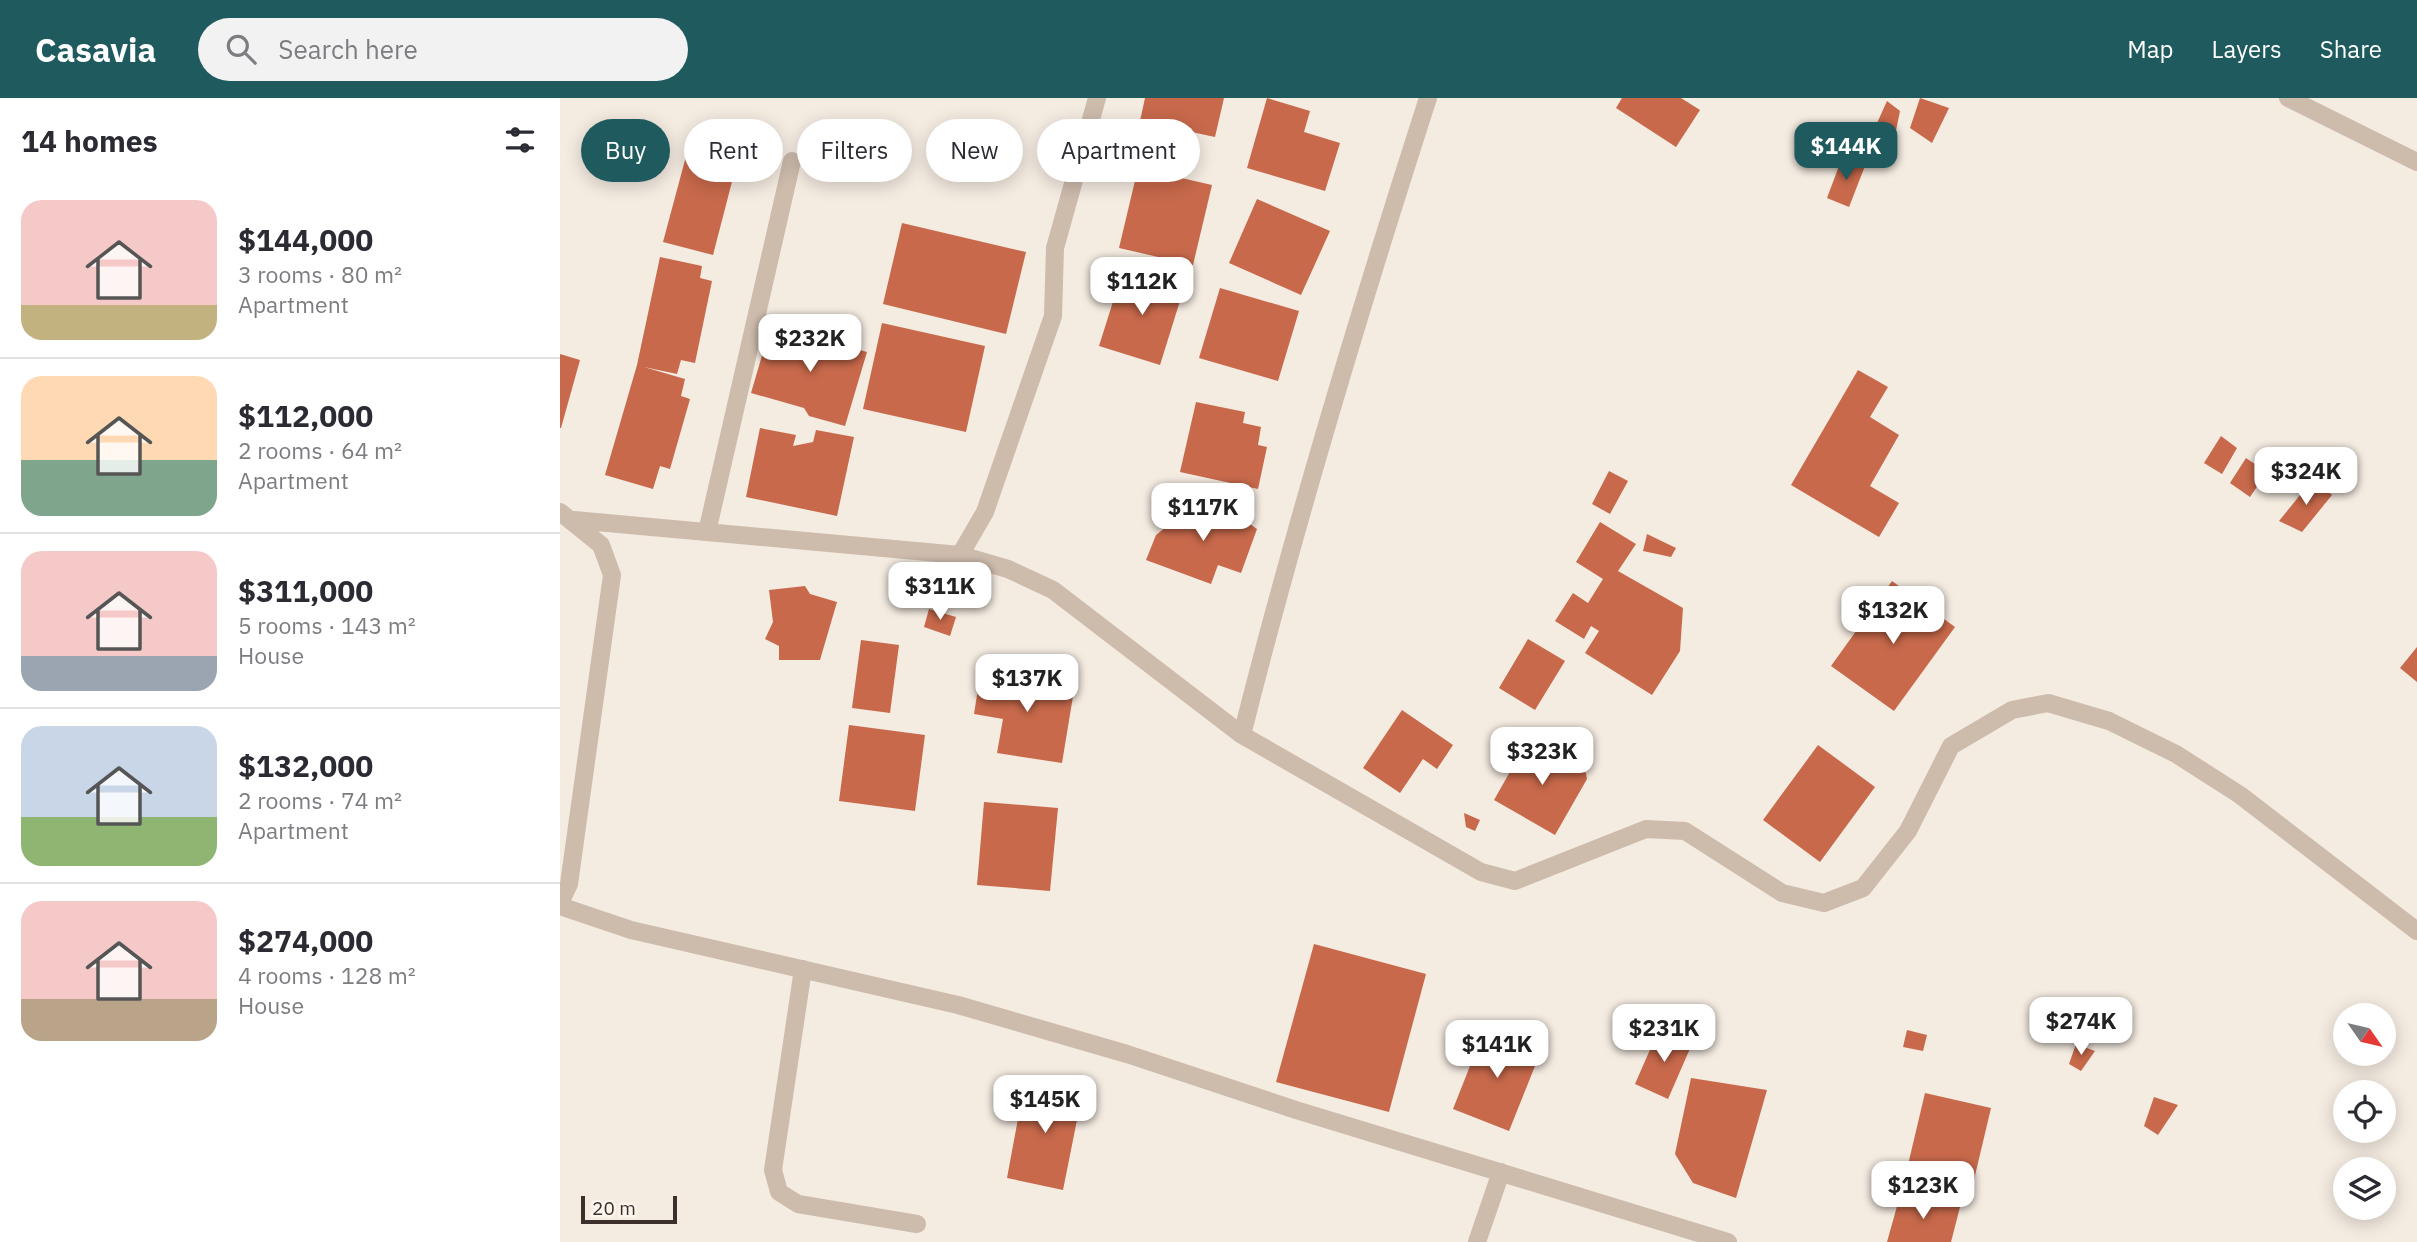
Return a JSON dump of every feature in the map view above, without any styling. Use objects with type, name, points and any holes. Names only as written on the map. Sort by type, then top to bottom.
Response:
[{"type":"street","points":[[960,555],[985,512],[1053,316],[1055,248],[1097,98]]},
{"type":"street","points":[[1242,735],[1282,575],[1371,275],[1428,98]]},
{"type":"street","points":[[2288,98],[2417,162]]},
{"type":"street","points":[[707,532],[792,161]]},
{"type":"street","points":[[567,516],[960,555],[1008,569],[1053,590],[1242,735],[1481,872],[1515,881],[1646,829],[1685,831],[1782,893],[1824,903],[1863,888],[1908,831],[1951,746],[2012,710],[2049,703],[2109,721],[2176,754],[2240,795],[2417,931]]},
{"type":"street","points":[[567,516],[601,545],[612,575],[569,884],[560,904],[631,930],[958,1005],[1114,1050],[1728,1242]]},
{"type":"street","points":[[803,969],[773,1170],[779,1192],[798,1204],[917,1224]]},
{"type":"street","points":[[1478,1242],[1501,1172]]},
{"type":"building","points":[[1145,98],[1224,98],[1215,137],[1200,134],[1200,119],[1140,119]]},
{"type":"building","points":[[1267,98],[1310,111],[1304,132],[1340,143],[1325,191],[1247,168]]},
{"type":"building","points":[[1622,98],[1681,98],[1700,110],[1676,147],[1616,108]]},
{"type":"building","points":[[1920,98],[1949,108],[1932,143],[1910,128]]},
{"type":"building","points":[[1887,101],[1900,111],[1893,145],[1873,132]]},
{"type":"building","points":[[1842,158],[1865,166],[1849,207],[1827,198]]},
{"type":"building","points":[[684,164],[684,182],[732,182],[713,255],[663,242]]},
{"type":"building","points":[[1135,182],[1199,182],[1212,185],[1193,265],[1119,248]]},
{"type":"building","points":[[1257,199],[1330,231],[1301,295],[1229,263]]},
{"type":"building","points":[[902,223],[1026,252],[1006,334],[883,304]]},
{"type":"building","points":[[660,257],[702,266],[700,278],[712,281],[695,363],[681,360],[677,374],[644,367],[685,379],[681,396],[690,399],[670,469],[660,466],[653,489],[605,475],[637,365]]},
{"type":"building","points":[[1123,270],[1184,288],[1160,365],[1099,346]]},
{"type":"building","points":[[1220,288],[1299,311],[1278,381],[1199,358]]},
{"type":"building","points":[[882,323],[985,346],[966,432],[863,409]]},
{"type":"building","points":[[771,325],[867,352],[845,426],[809,416],[804,408],[751,393]]},
{"type":"building","points":[[560,354],[580,360],[561,428],[560,428]]},
{"type":"building","points":[[1858,370],[1888,387],[1870,417],[1899,435],[1870,486],[1899,503],[1879,537],[1791,485]]},
{"type":"building","points":[[1196,402],[1245,412],[1243,423],[1261,427],[1258,445],[1267,447],[1258,489],[1180,472]]},
{"type":"building","points":[[760,428],[796,435],[793,446],[813,442],[816,430],[854,437],[837,516],[746,497]]},
{"type":"building","points":[[2221,436],[2237,448],[2222,474],[2204,463]]},
{"type":"building","points":[[2246,458],[2267,472],[2250,497],[2230,483]]},
{"type":"building","points":[[1609,471],[1628,481],[1610,514],[1592,504]]},
{"type":"building","points":[[2313,479],[2332,495],[2302,532],[2279,521]]},
{"type":"building","points":[[1192,504],[1218,515],[1233,512],[1257,529],[1241,573],[1218,565],[1211,584],[1146,560],[1156,535],[1171,523],[1177,509],[1188,514]]},
{"type":"building","points":[[1600,522],[1636,544],[1618,571],[1683,608],[1680,651],[1652,695],[1585,653],[1599,631],[1591,626],[1584,639],[1555,621],[1573,593],[1588,603],[1603,579],[1576,562]]},
{"type":"building","points":[[1647,534],[1676,548],[1671,557],[1643,551]]},
{"type":"building","points":[[1892,581],[1955,627],[1894,711],[1831,666]]},
{"type":"building","points":[[805,586],[810,594],[837,602],[820,660],[779,660],[779,646],[765,639],[773,622],[769,590]]},
{"type":"building","points":[[929,609],[956,617],[950,636],[924,627]]},
{"type":"building","points":[[1528,639],[1565,661],[1535,710],[1499,688]]},
{"type":"building","points":[[861,640],[899,645],[890,713],[852,708]]},
{"type":"building","points":[[2417,647],[2417,682],[2400,668]]},
{"type":"building","points":[[981,670],[1075,684],[1062,763],[997,753],[1003,719],[974,714]]},
{"type":"building","points":[[1402,710],[1453,745],[1437,769],[1423,759],[1400,793],[1363,768]]},
{"type":"building","points":[[849,725],[925,735],[915,811],[839,801]]},
{"type":"building","points":[[1528,740],[1586,773],[1587,779],[1555,835],[1494,800]]},
{"type":"building","points":[[1818,745],[1875,787],[1820,862],[1763,820]]},
{"type":"building","points":[[984,802],[1058,808],[1050,891],[977,885]]},
{"type":"building","points":[[1464,813],[1480,820],[1475,831],[1466,827]]},
{"type":"building","points":[[1314,944],[1426,974],[1389,1112],[1276,1082]]},
{"type":"building","points":[[1485,1028],[1541,1051],[1509,1131],[1453,1109]]},
{"type":"building","points":[[1659,1029],[1692,1044],[1668,1099],[1635,1084]]},
{"type":"building","points":[[1907,1030],[1927,1035],[1923,1051],[1903,1047]]},
{"type":"building","points":[[2076,1044],[2095,1051],[2081,1071],[2069,1064]]},
{"type":"building","points":[[1691,1078],[1767,1090],[1736,1198],[1693,1183],[1675,1154]]},
{"type":"building","points":[[1025,1081],[1083,1090],[1063,1190],[1007,1178]]},
{"type":"building","points":[[1925,1093],[1991,1108],[1973,1184],[1907,1169]]},
{"type":"building","points":[[2154,1097],[2178,1105],[2158,1135],[2144,1126]]},
{"type":"building","points":[[1901,1192],[1960,1207],[1951,1242],[1887,1242]]}]
